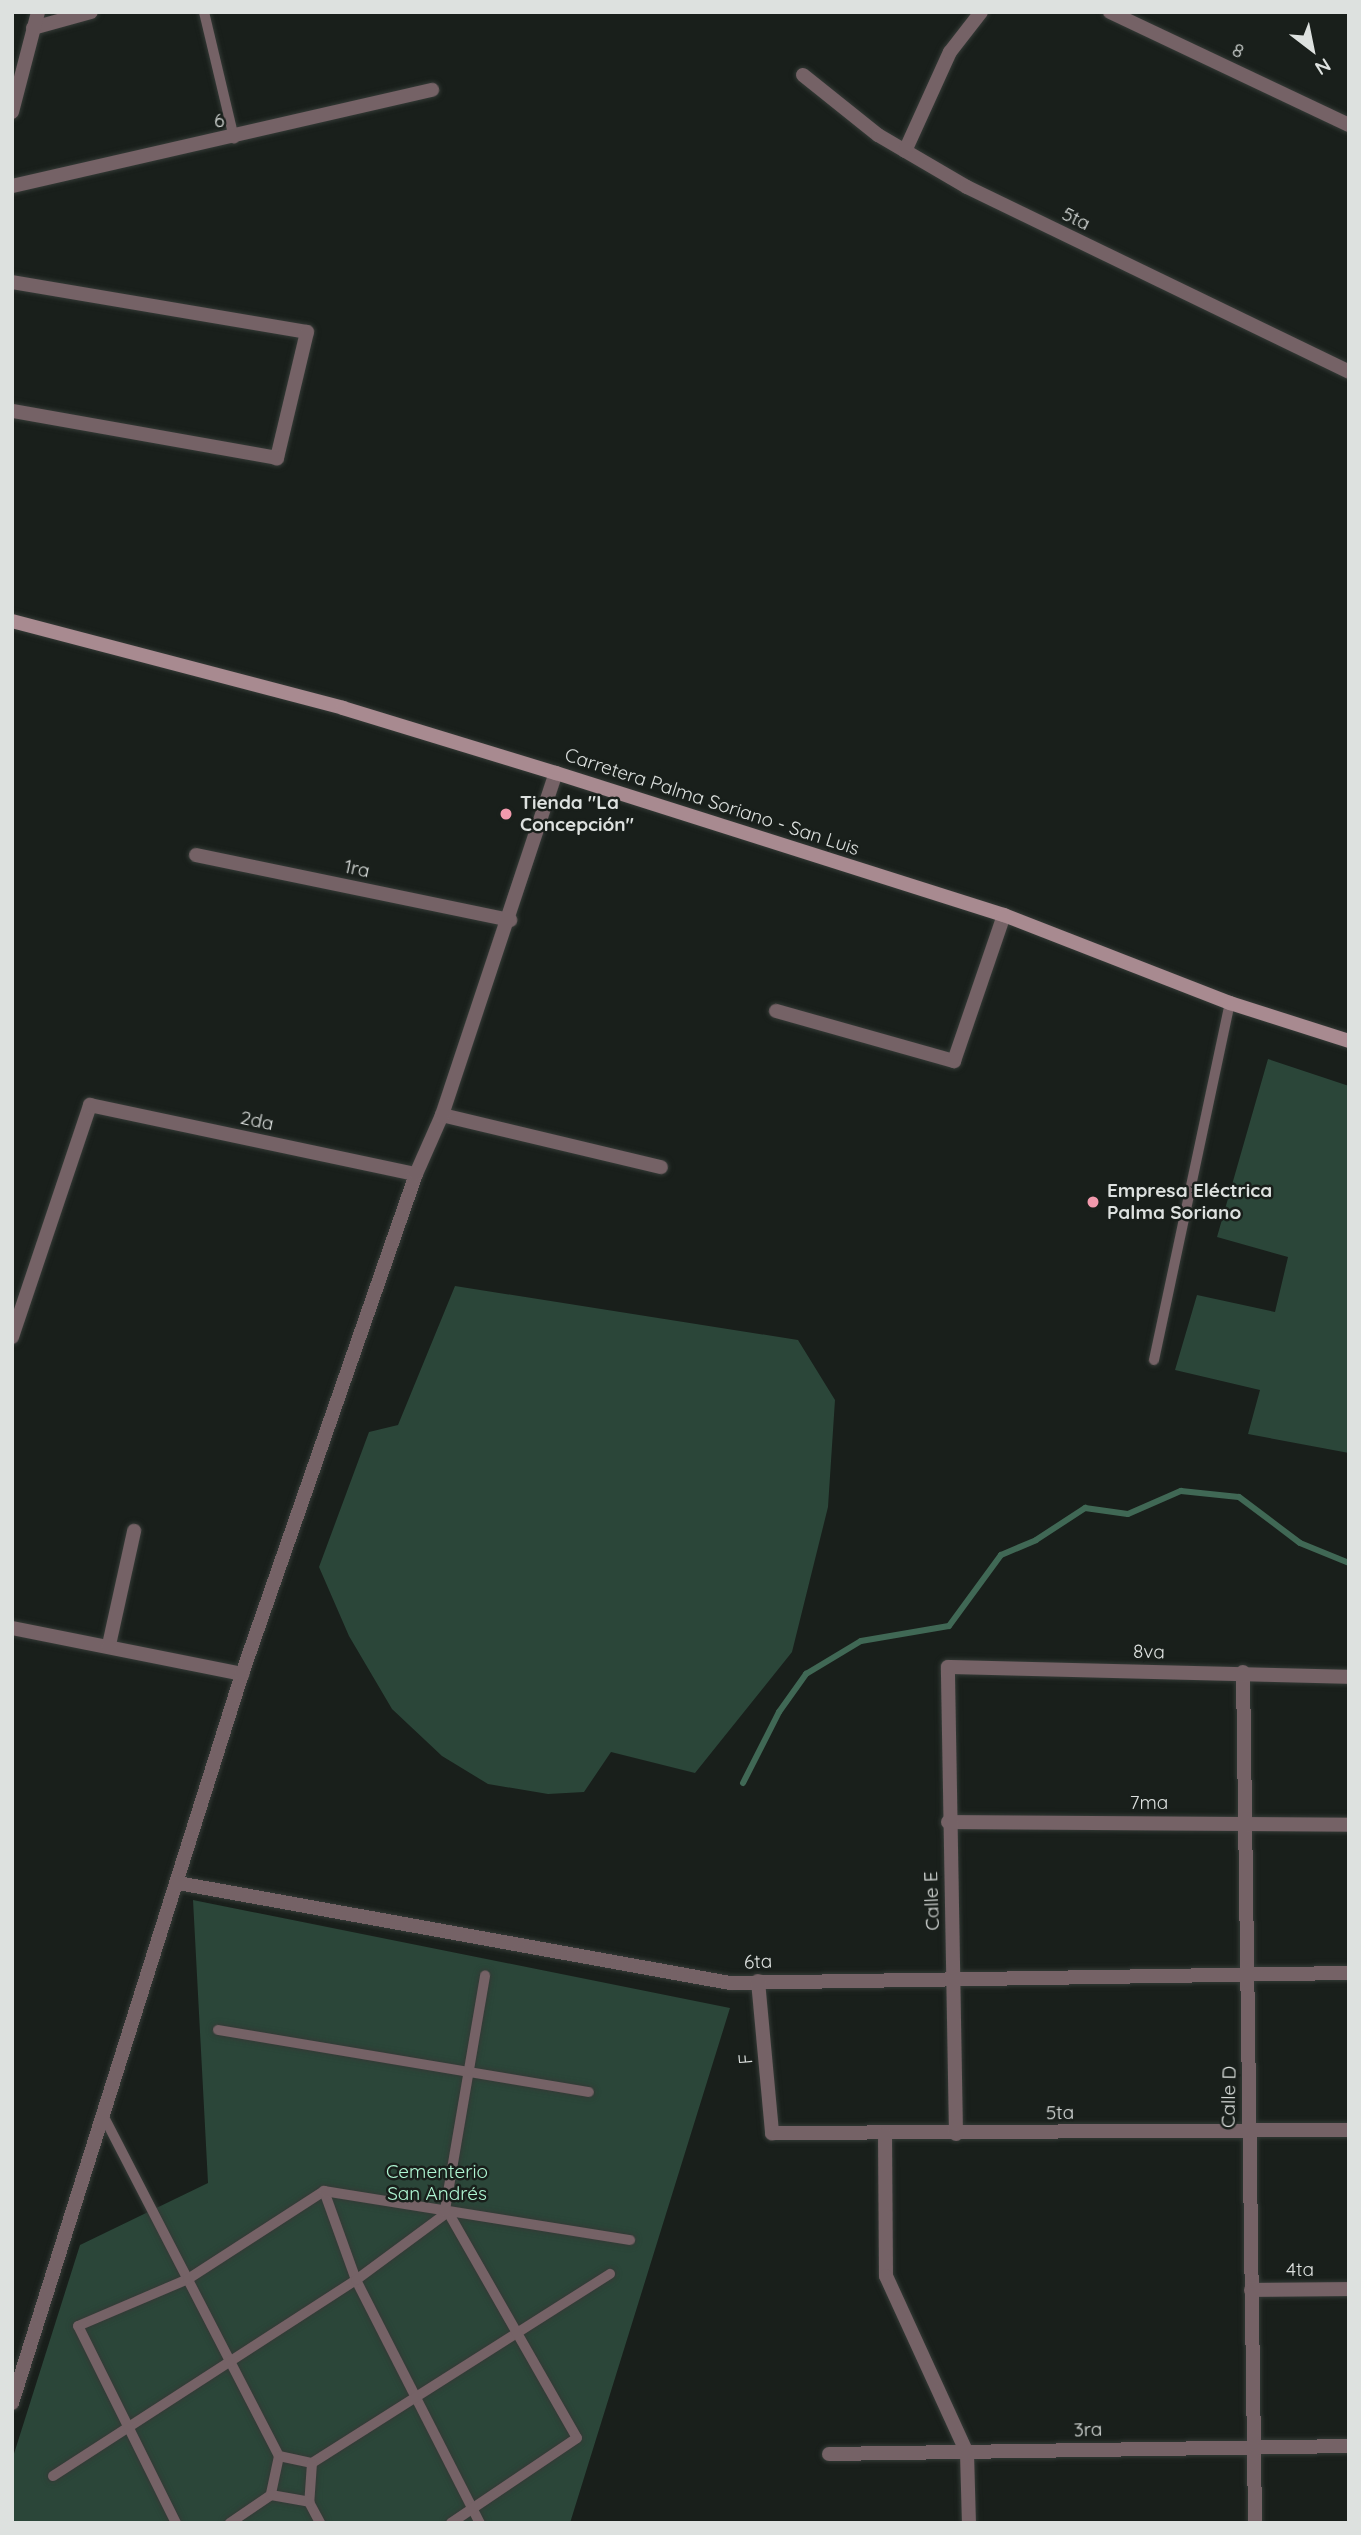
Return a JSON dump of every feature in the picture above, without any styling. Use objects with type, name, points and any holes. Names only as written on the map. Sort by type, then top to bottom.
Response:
[{"type":"main road","name":"Carretera Palma Soriano - San Luis","points":[[12,621],[343,708],[556,773],[1004,915],[1230,1003],[1349,1041]]},
{"type":"street","points":[[12,112],[38,12]]},
{"type":"street","points":[[33,28],[46,12]]},
{"type":"street","points":[[33,28],[91,12]]},
{"type":"street","points":[[905,151],[950,52],[981,12]]},
{"type":"street","name":"8","points":[[1110,12],[1349,125]]},
{"type":"street","name":"5ta","points":[[803,75],[905,151],[967,187],[1349,372]]},
{"type":"street","name":"6","points":[[12,186],[234,138],[432,90]]},
{"type":"street","points":[[12,282],[307,332],[277,458],[12,411]]},
{"type":"street","points":[[12,2403],[242,1674],[415,1174],[442,1115],[510,920],[556,773]]},
{"type":"street","name":"1ra","points":[[196,855],[510,920]]},
{"type":"street","points":[[776,1011],[954,1061],[1004,915]]},
{"type":"street","name":"2da","points":[[12,1338],[90,1105],[415,1174]]},
{"type":"street","points":[[442,1115],[661,1167]]},
{"type":"street","points":[[109,1645],[134,1531]]},
{"type":"street","points":[[12,1628],[109,1645],[242,1674]]},
{"type":"street","name":"8va","points":[[948,1667],[1243,1672],[1349,1677]]},
{"type":"street","name":"Calle E","points":[[948,1667],[948,1822],[956,2134]]},
{"type":"street","name":"Calle D","points":[[1243,1672],[1250,1973],[1248,2130],[1255,2523]]},
{"type":"street","name":"7ma","points":[[948,1822],[1349,1825]]},
{"type":"street","name":"6ta","points":[[178,1883],[730,1983],[954,1977],[1349,1973]]},
{"type":"street","name":"F","points":[[758,1981],[772,2133]]},
{"type":"street","name":"5ta","points":[[772,2133],[1349,2130]]},
{"type":"street","points":[[885,2134],[886,2276],[967,2453],[969,2523]]},
{"type":"street","name":"4ta","points":[[1251,2290],[1349,2289]]},
{"type":"street","name":"3ra","points":[[829,2454],[1254,2445],[1349,2446]]},
{"type":"lane","points":[[204,12],[234,138]]},
{"type":"lane","points":[[1154,1360],[1230,1003]]},
{"type":"lane","points":[[445,2210],[485,1975]]},
{"type":"lane","points":[[218,2030],[589,2092]]},
{"type":"lane","points":[[104,2117],[279,2456],[271,2496]]},
{"type":"lane","points":[[324,2191],[356,2280],[480,2523]]},
{"type":"lane","points":[[177,2523],[78,2326],[188,2279],[324,2191],[629,2240]]},
{"type":"lane","points":[[54,2476],[356,2280],[448,2212],[577,2438],[451,2523]]},
{"type":"lane","points":[[279,2456],[312,2463],[610,2274]]},
{"type":"lane","points":[[312,2463],[309,2502],[320,2523]]},
{"type":"lane","points":[[230,2523],[271,2496],[309,2502]]},
{"type":"green space","points":[[1268,1059],[1349,1086],[1349,1453],[1248,1434],[1260,1390],[1175,1370],[1197,1295],[1275,1312],[1288,1257],[1217,1237]]},
{"type":"green space","points":[[455,1286],[798,1340],[835,1400],[828,1507],[792,1652],[695,1773],[611,1752],[584,1792],[548,1794],[488,1784],[442,1756],[392,1709],[349,1636],[319,1567],[369,1432],[398,1425]]},
{"type":"green space","name":"Cementerio San Andrés","points":[[193,1900],[730,2008],[570,2523],[12,2523],[12,2460],[80,2245],[208,2183]]},
{"type":"waterway","points":[[743,1783],[779,1712],[806,1674],[861,1641],[949,1626],[1001,1555],[1036,1540],[1085,1508],[1128,1514],[1181,1491],[1239,1497],[1300,1543],[1349,1563]]},
{"type":"place","name":"Tienda \"La Concepción\"","points":[[506,814]]},
{"type":"place","name":"Empresa Eléctrica Palma Soriano","points":[[1093,1202]]}]
